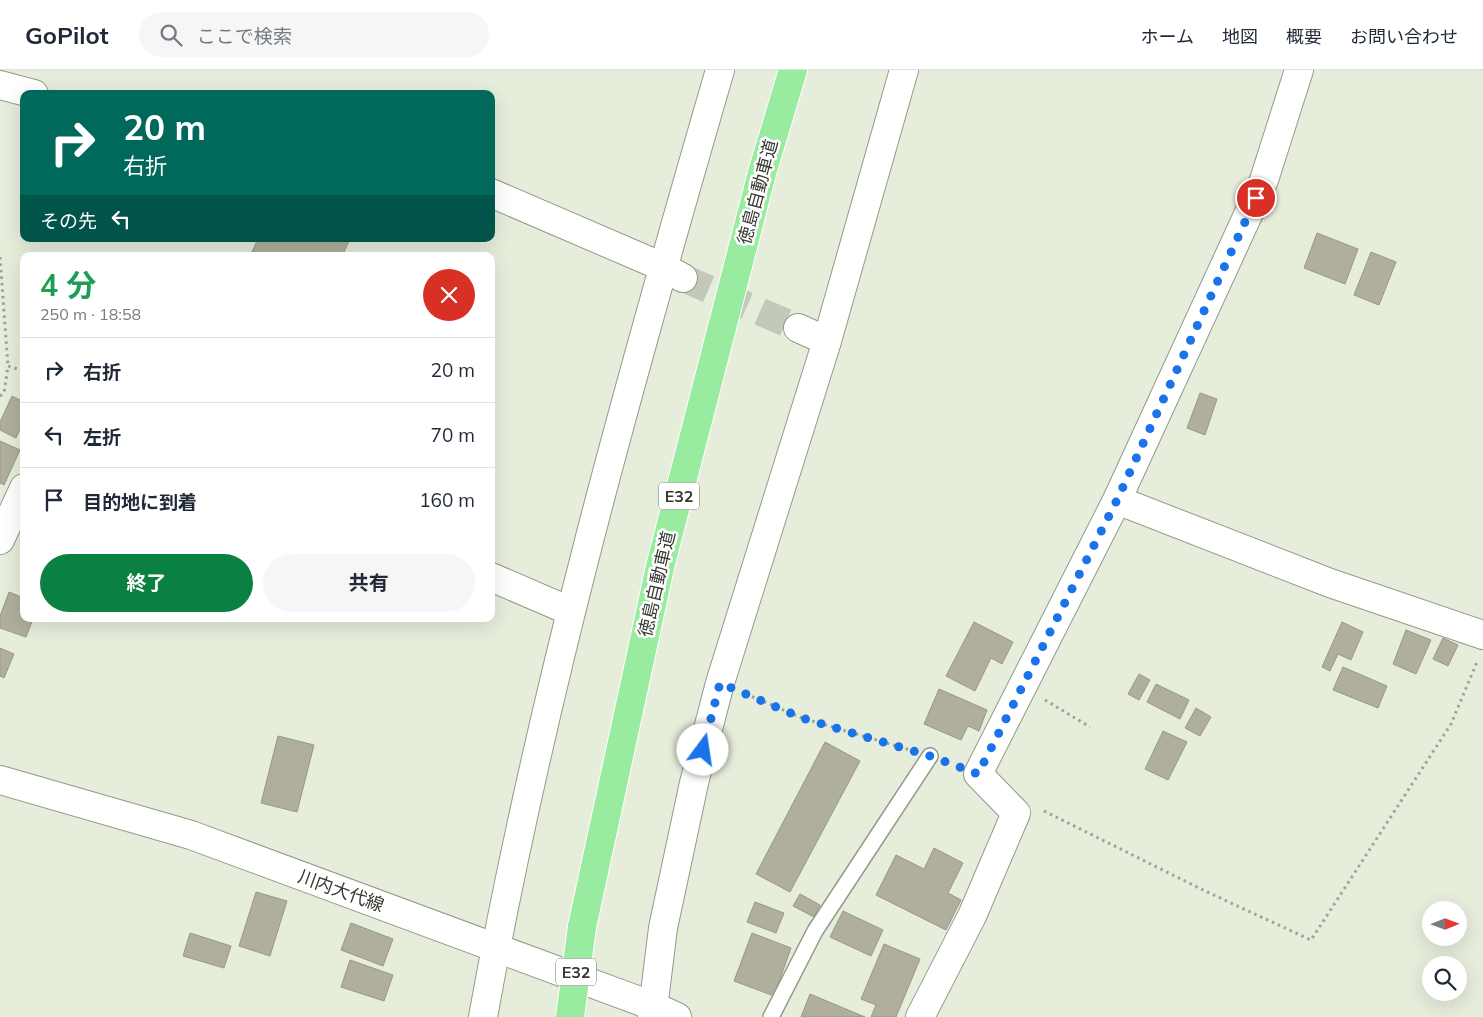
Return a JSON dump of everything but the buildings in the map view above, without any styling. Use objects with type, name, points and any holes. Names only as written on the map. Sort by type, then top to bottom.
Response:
[{"type":"highway","name":"徳島自動車道","points":[[570,1017],[582,926],[660,567],[762,173],[794,70]]},
{"type":"street","points":[[482,1017],[521,826],[570,611],[673,273],[720,70]]},
{"type":"street","points":[[661,1013],[665,918],[694,783],[720,683],[827,341],[904,70]]},
{"type":"street","points":[[920,1017],[972,916],[1016,813],[978,774],[1117,500],[1264,180],[1299,70]]},
{"type":"street","points":[[0,85],[20,90]]},
{"type":"street","points":[[495,195],[673,273]]},
{"type":"street","points":[[798,328],[827,341]]},
{"type":"street","points":[[0,540],[20,497]]},
{"type":"street","points":[[1117,500],[1330,583],[1481,646]]},
{"type":"street","points":[[495,579],[570,611]]},
{"type":"street","name":"川内大代線","points":[[0,780],[191,835],[495,948],[661,1013]]},
{"type":"lane","points":[[770,1017],[815,931],[930,756]]},
{"type":"path","points":[[0,257],[8,366],[4,393],[0,396]]},
{"type":"path","points":[[8,366],[20,369]]},
{"type":"path","points":[[1016,813],[1036,807],[1205,892],[1311,940],[1451,724],[1481,646]]},
{"type":"path","points":[[720,683],[802,718],[930,756]]},
{"type":"path","points":[[1023,686],[1090,727]]},
{"type":"tunnel","points":[[683,278],[798,328]]},
{"type":"route","points":[[703,750],[720,683],[802,718],[930,756],[978,774],[1117,500],[1256,198]]}]
